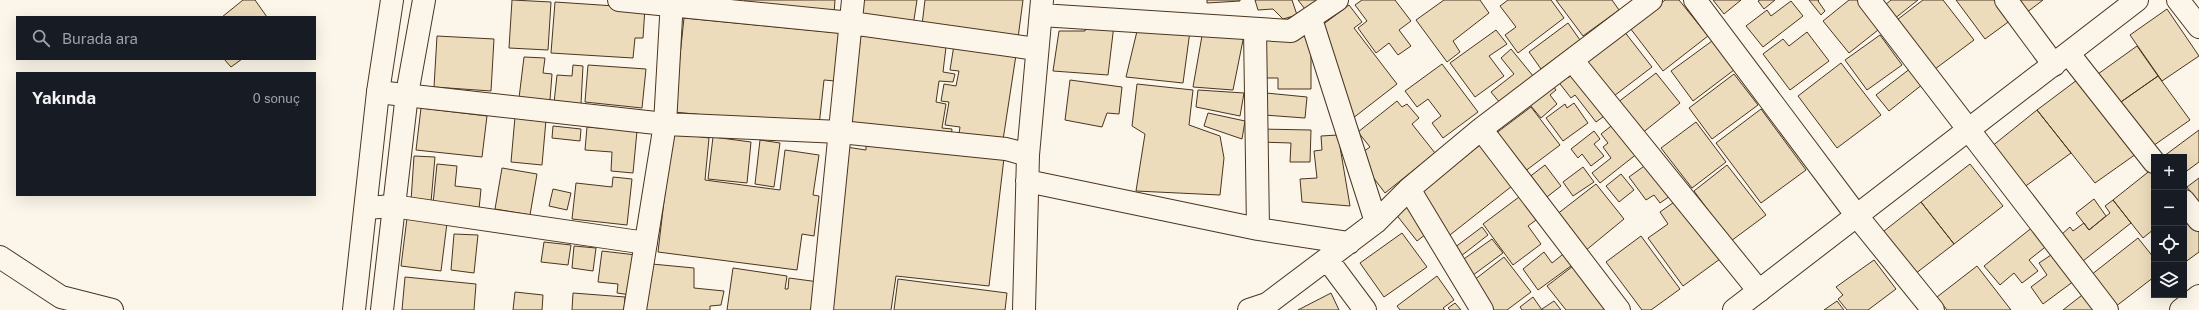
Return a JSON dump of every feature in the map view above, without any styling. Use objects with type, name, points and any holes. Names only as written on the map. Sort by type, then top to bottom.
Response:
[{"type":"street","points":[[354,310],[378,92],[392,0]]},
{"type":"street","points":[[382,310],[407,94],[424,0]]},
{"type":"street","points":[[619,0],[671,2],[851,23],[1036,49]]},
{"type":"street","points":[[822,310],[853,0]]},
{"type":"street","points":[[1024,310],[1028,155],[1036,49],[1041,7],[1255,29],[1291,31],[1311,19],[1336,0]]},
{"type":"street","points":[[1262,308],[1376,222],[1410,189],[1481,129],[1651,0]]},
{"type":"street","points":[[1695,0],[1857,216],[1933,310]]},
{"type":"street","points":[[1869,0],[2107,310]]},
{"type":"street","points":[[2006,0],[2151,159]]},
{"type":"street","points":[[2178,0],[2199,27]]},
{"type":"street","points":[[635,310],[665,124],[671,2]]},
{"type":"street","points":[[1734,310],[2061,59],[2130,2]]},
{"type":"street","points":[[1311,19],[1376,222]]},
{"type":"street","points":[[1255,29],[1258,229]]},
{"type":"street","points":[[1572,60],[1759,291]]},
{"type":"street","points":[[378,92],[407,94],[665,124],[840,132],[1006,149],[1028,155]]},
{"type":"street","points":[[1481,129],[1620,310]]},
{"type":"street","points":[[1027,181],[1258,229],[1349,243]]},
{"type":"street","points":[[1410,189],[1482,310]]},
{"type":"street","points":[[2187,205],[2199,220]]},
{"type":"street","points":[[366,208],[393,206],[646,243]]},
{"type":"street","points":[[0,257],[61,297],[112,310]]},
{"type":"street","points":[[1327,259],[1365,310]]},
{"type":"street","points":[[2182,310],[2199,296]]},
{"type":"building","points":[[243,0],[255,0],[266,16],[223,16]]},
{"type":"building","points":[[512,0],[551,2],[548,50],[509,48]]},
{"type":"building","points":[[745,0],[835,0],[834,14],[745,4]]},
{"type":"building","points":[[862,0],[917,0],[913,26],[860,18]]},
{"type":"building","points":[[925,0],[1023,0],[1018,38],[922,25]]},
{"type":"building","points":[[1207,0],[1240,0],[1240,1],[1207,3]]},
{"type":"building","points":[[1255,0],[1292,0],[1297,15],[1283,19],[1273,9],[1258,10]]},
{"type":"building","points":[[1298,0],[1324,0],[1308,13]]},
{"type":"building","points":[[1362,0],[1395,0],[1411,21],[1399,30],[1411,46],[1398,55],[1389,43],[1376,53],[1358,28],[1367,21],[1355,5]]},
{"type":"building","points":[[1444,0],[1480,0],[1489,13],[1453,41],[1460,52],[1447,62],[1416,20]]},
{"type":"building","points":[[1508,0],[1551,0],[1564,18],[1518,53],[1505,35],[1516,27],[1500,6]]},
{"type":"building","points":[[1556,0],[1612,0],[1619,10],[1583,36]]},
{"type":"building","points":[[1665,0],[1679,0],[1708,36],[1663,71],[1630,28]]},
{"type":"building","points":[[1713,0],[1741,0],[1724,14]]},
{"type":"building","points":[[1775,0],[1764,9],[1758,1]]},
{"type":"building","points":[[1809,0],[1819,0],[1818,1],[1825,11],[1821,15]]},
{"type":"building","points":[[1849,0],[1863,0],[1878,30],[1849,53],[1823,21]]},
{"type":"building","points":[[1891,0],[1918,0],[1894,19],[1884,6]]},
{"type":"building","points":[[1923,0],[1943,0],[1974,40],[1931,72],[1893,23]]},
{"type":"building","points":[[1956,0],[1996,0],[2011,20],[1985,39]]},
{"type":"building","points":[[2016,0],[2043,0],[2026,13]]},
{"type":"building","points":[[1791,1],[1803,16],[1763,47],[1746,26],[1767,10],[1771,16]]},
{"type":"building","points":[[555,2],[645,8],[643,38],[635,38],[633,58],[551,53]]},
{"type":"building","points":[[1349,5],[1362,22],[1354,28],[1397,84],[1348,122],[1321,26]]},
{"type":"building","points":[[2167,9],[2199,56],[2162,81],[2130,35]]},
{"type":"building","points":[[684,18],[839,33],[835,81],[824,80],[819,126],[674,112]]},
{"type":"building","points":[[1088,23],[1114,25],[1108,75],[1053,71],[1059,31],[1085,31]]},
{"type":"building","points":[[1568,23],[1580,40],[1541,69],[1529,52]]},
{"type":"building","points":[[1620,26],[1652,67],[1610,99],[1581,62]]},
{"type":"building","points":[[1138,27],[1190,31],[1183,83],[1126,77]]},
{"type":"building","points":[[1203,30],[1244,35],[1233,90],[1193,87]]},
{"type":"building","points":[[1496,30],[1507,44],[1489,56],[1504,76],[1475,97],[1450,63]]},
{"type":"building","points":[[1807,32],[1829,61],[1790,90],[1763,54],[1783,39],[1789,46]]},
{"type":"building","points":[[861,35],[946,47],[943,72],[955,74],[953,82],[939,81],[936,102],[946,104],[942,128],[952,129],[951,138],[848,124]]},
{"type":"building","points":[[1880,35],[1902,65],[1867,90],[1845,60]]},
{"type":"building","points":[[437,36],[494,39],[491,91],[434,87]]},
{"type":"building","points":[[1260,36],[1311,36],[1311,89],[1278,89],[1278,78],[1260,78]]},
{"type":"building","points":[[1712,41],[1734,70],[1693,101],[1671,71]]},
{"type":"building","points":[[954,45],[1016,55],[1003,140],[959,134],[960,127],[945,125],[949,102],[941,101],[944,84],[956,86],[959,71],[950,70]]},
{"type":"building","points":[[2137,46],[2158,76],[2118,104],[2098,74]]},
{"type":"building","points":[[1511,49],[1538,82],[1505,109],[1491,92],[1514,74],[1501,58]]},
{"type":"building","points":[[524,57],[545,58],[543,73],[552,74],[550,100],[519,98]]},
{"type":"building","points":[[225,60],[241,60],[231,67]]},
{"type":"building","points":[[1841,63],[1881,115],[1837,148],[1798,96]]},
{"type":"building","points":[[1442,64],[1478,112],[1443,138],[1432,123],[1441,116],[1428,99],[1417,107],[1405,91]]},
{"type":"building","points":[[573,65],[583,66],[581,104],[554,103],[557,75],[572,76]]},
{"type":"building","points":[[588,65],[646,69],[642,108],[585,102]]},
{"type":"building","points":[[1911,68],[1923,84],[1889,111],[1876,95]]},
{"type":"building","points":[[1562,70],[1568,78],[1575,72],[1607,114],[1596,122],[1575,95],[1571,98],[1554,76]]},
{"type":"building","points":[[1656,73],[1680,103],[1641,134],[1617,103]]},
{"type":"building","points":[[1734,74],[1758,105],[1712,139],[1689,108]]},
{"type":"building","points":[[2158,76],[2190,120],[2150,148],[2118,104]]},
{"type":"building","points":[[1070,80],[1122,87],[1119,114],[1107,113],[1102,127],[1065,120]]},
{"type":"building","points":[[2077,80],[2136,154],[2095,183],[2037,110]]},
{"type":"building","points":[[1137,84],[1193,90],[1189,125],[1220,136],[1224,158],[1220,195],[1136,191],[1145,134],[1132,126]]},
{"type":"building","points":[[1553,86],[1556,90],[1550,95],[1557,104],[1541,118],[1530,105]]},
{"type":"building","points":[[1198,90],[1244,93],[1240,116],[1196,107]]},
{"type":"building","points":[[1266,93],[1307,97],[1305,118],[1264,115]]},
{"type":"building","points":[[1397,101],[1402,107],[1407,104],[1419,118],[1412,124],[1435,153],[1385,193],[1357,156],[1370,147],[1358,132]]},
{"type":"building","points":[[1574,103],[1588,123],[1563,141],[1546,118],[1565,104],[1567,108]]},
{"type":"building","points":[[1531,107],[1560,145],[1524,172],[1495,134]]},
{"type":"building","points":[[421,108],[487,116],[482,157],[416,150]]},
{"type":"building","points":[[1761,109],[1806,170],[1761,203],[1716,143]]},
{"type":"building","points":[[2037,110],[2071,153],[2023,188],[1991,147]]},
{"type":"building","points":[[1208,113],[1245,121],[1242,139],[1204,126]]},
{"type":"building","points":[[515,117],[546,120],[542,165],[511,162]]},
{"type":"building","points":[[1696,122],[1726,162],[1692,188],[1661,148]]},
{"type":"building","points":[[1615,123],[1638,153],[1600,183],[1592,173],[1611,158],[1603,147],[1608,143],[1601,134]]},
{"type":"building","points":[[553,126],[581,129],[580,141],[552,138]]},
{"type":"building","points":[[587,127],[637,131],[633,173],[611,171],[612,152],[585,150]]},
{"type":"building","points":[[1259,129],[1311,130],[1310,162],[1290,162],[1291,143],[1259,142]]},
{"type":"building","points":[[2199,130],[2199,162],[2187,171],[2187,154],[2167,154]]},
{"type":"building","points":[[1594,131],[1600,139],[1594,144],[1604,156],[1591,166],[1582,154],[1578,158],[1571,149]]},
{"type":"building","points":[[672,133],[709,138],[705,180],[780,190],[785,150],[819,155],[813,195],[819,196],[814,236],[802,234],[797,270],[658,252]]},
{"type":"building","points":[[1338,135],[1350,206],[1302,202],[1300,179],[1317,178],[1314,151],[1322,150],[1321,136]]},
{"type":"building","points":[[713,137],[751,142],[747,183],[708,179]]},
{"type":"building","points":[[760,140],[780,143],[774,187],[755,184]]},
{"type":"building","points":[[866,142],[1004,158],[989,286],[896,276],[891,310],[829,310],[846,147],[866,150]]},
{"type":"building","points":[[1480,145],[1512,186],[1436,246],[1426,234],[1417,241],[1395,213]]},
{"type":"building","points":[[414,156],[435,157],[431,202],[411,201]]},
{"type":"building","points":[[437,164],[457,166],[455,186],[481,189],[479,209],[433,204]]},
{"type":"building","points":[[1647,164],[1670,196],[1660,203],[1654,195],[1646,200],[1629,177]]},
{"type":"building","points":[[1970,164],[2003,206],[1954,244],[1921,202]]},
{"type":"building","points":[[1545,165],[1561,186],[1543,200],[1528,178]]},
{"type":"building","points":[[1727,165],[1766,215],[1731,241],[1694,191]]},
{"type":"building","points":[[1583,167],[1594,182],[1573,196],[1563,182]]},
{"type":"building","points":[[502,168],[537,174],[530,215],[495,209]]},
{"type":"building","points":[[2151,170],[2151,231],[2143,238],[2113,200]]},
{"type":"building","points":[[1621,174],[1634,190],[1619,202],[1606,186]]},
{"type":"building","points":[[613,177],[632,179],[627,225],[572,219],[576,183],[612,187]]},
{"type":"building","points":[[2199,178],[2199,203],[2187,187]]},
{"type":"building","points":[[1596,184],[1624,219],[1585,251],[1556,215]]},
{"type":"building","points":[[553,189],[571,193],[567,210],[549,206]]},
{"type":"building","points":[[1523,194],[1540,217],[1528,226],[1541,244],[1513,265],[1483,224]]},
{"type":"building","points":[[2094,199],[2106,216],[2089,230],[2076,213]]},
{"type":"building","points":[[1677,200],[1720,259],[1683,286],[1648,238],[1668,224],[1660,212]]},
{"type":"building","points":[[2113,200],[2131,223],[2083,261],[2062,234],[2070,227],[2073,231],[2084,223],[2089,230],[2110,213],[2105,206]]},
{"type":"building","points":[[1921,202],[1954,244],[1911,277],[1879,235]]},
{"type":"building","points":[[2187,210],[2199,227],[2199,252],[2187,261]]},
{"type":"building","points":[[407,218],[447,223],[441,271],[401,266]]},
{"type":"building","points":[[2034,226],[2049,244],[2029,260],[2038,271],[2022,283],[2014,273],[2000,285],[1984,266]]},
{"type":"building","points":[[1482,227],[1488,235],[1452,263],[1446,254]]},
{"type":"building","points":[[1402,233],[1427,267],[1384,297],[1360,263]]},
{"type":"building","points":[[454,234],[478,235],[474,273],[451,270]]},
{"type":"building","points":[[1641,236],[1680,289],[1651,310],[1642,310],[1606,262]]},
{"type":"building","points":[[2138,238],[2151,254],[2151,279],[2115,307],[2091,275]]},
{"type":"building","points":[[1492,239],[1503,253],[1465,281],[1454,266]]},
{"type":"building","points":[[544,242],[571,245],[568,265],[541,262]]},
{"type":"building","points":[[574,246],[596,248],[593,271],[572,268]]},
{"type":"building","points":[[602,251],[636,255],[631,295],[617,293],[618,284],[598,282]]},
{"type":"building","points":[[1567,251],[1575,263],[1538,290],[1523,269],[1544,252],[1552,263]]},
{"type":"building","points":[[2054,253],[2074,281],[2043,304],[2031,287],[2047,275],[2039,263]]},
{"type":"building","points":[[1504,257],[1531,292],[1507,310],[1483,310],[1465,287]]},
{"type":"building","points":[[1874,260],[1896,289],[1868,310],[1847,310],[1838,299],[1843,295],[1836,287]]},
{"type":"building","points":[[652,264],[694,268],[694,288],[724,291],[721,305],[710,306],[710,310],[642,310]]},
{"type":"building","points":[[1573,266],[1608,310],[1566,310],[1547,286]]},
{"type":"building","points":[[1977,266],[2011,310],[1947,310],[1937,297]]},
{"type":"building","points":[[733,268],[787,276],[785,289],[788,289],[789,278],[819,282],[815,310],[727,310]]},
{"type":"building","points":[[1437,276],[1454,300],[1443,308],[1445,310],[1400,310],[1397,306]]},
{"type":"building","points":[[405,277],[476,284],[474,310],[402,310]]},
{"type":"building","points":[[898,279],[1007,293],[1005,310],[894,310]]},
{"type":"building","points":[[515,292],[543,295],[542,310],[513,310]]},
{"type":"building","points":[[2086,292],[2100,310],[2063,310]]},
{"type":"building","points":[[573,293],[625,297],[624,310],[572,310]]},
{"type":"building","points":[[1331,293],[1339,310],[1298,310]]},
{"type":"building","points":[[1533,297],[1542,310],[1522,310],[1520,307]]},
{"type":"building","points":[[1554,301],[1561,310],[1542,310],[1542,309]]},
{"type":"building","points":[[1837,301],[1844,310],[1824,310]]},
{"type":"building","points":[[1455,303],[1461,310],[1450,310],[1448,308]]}]
